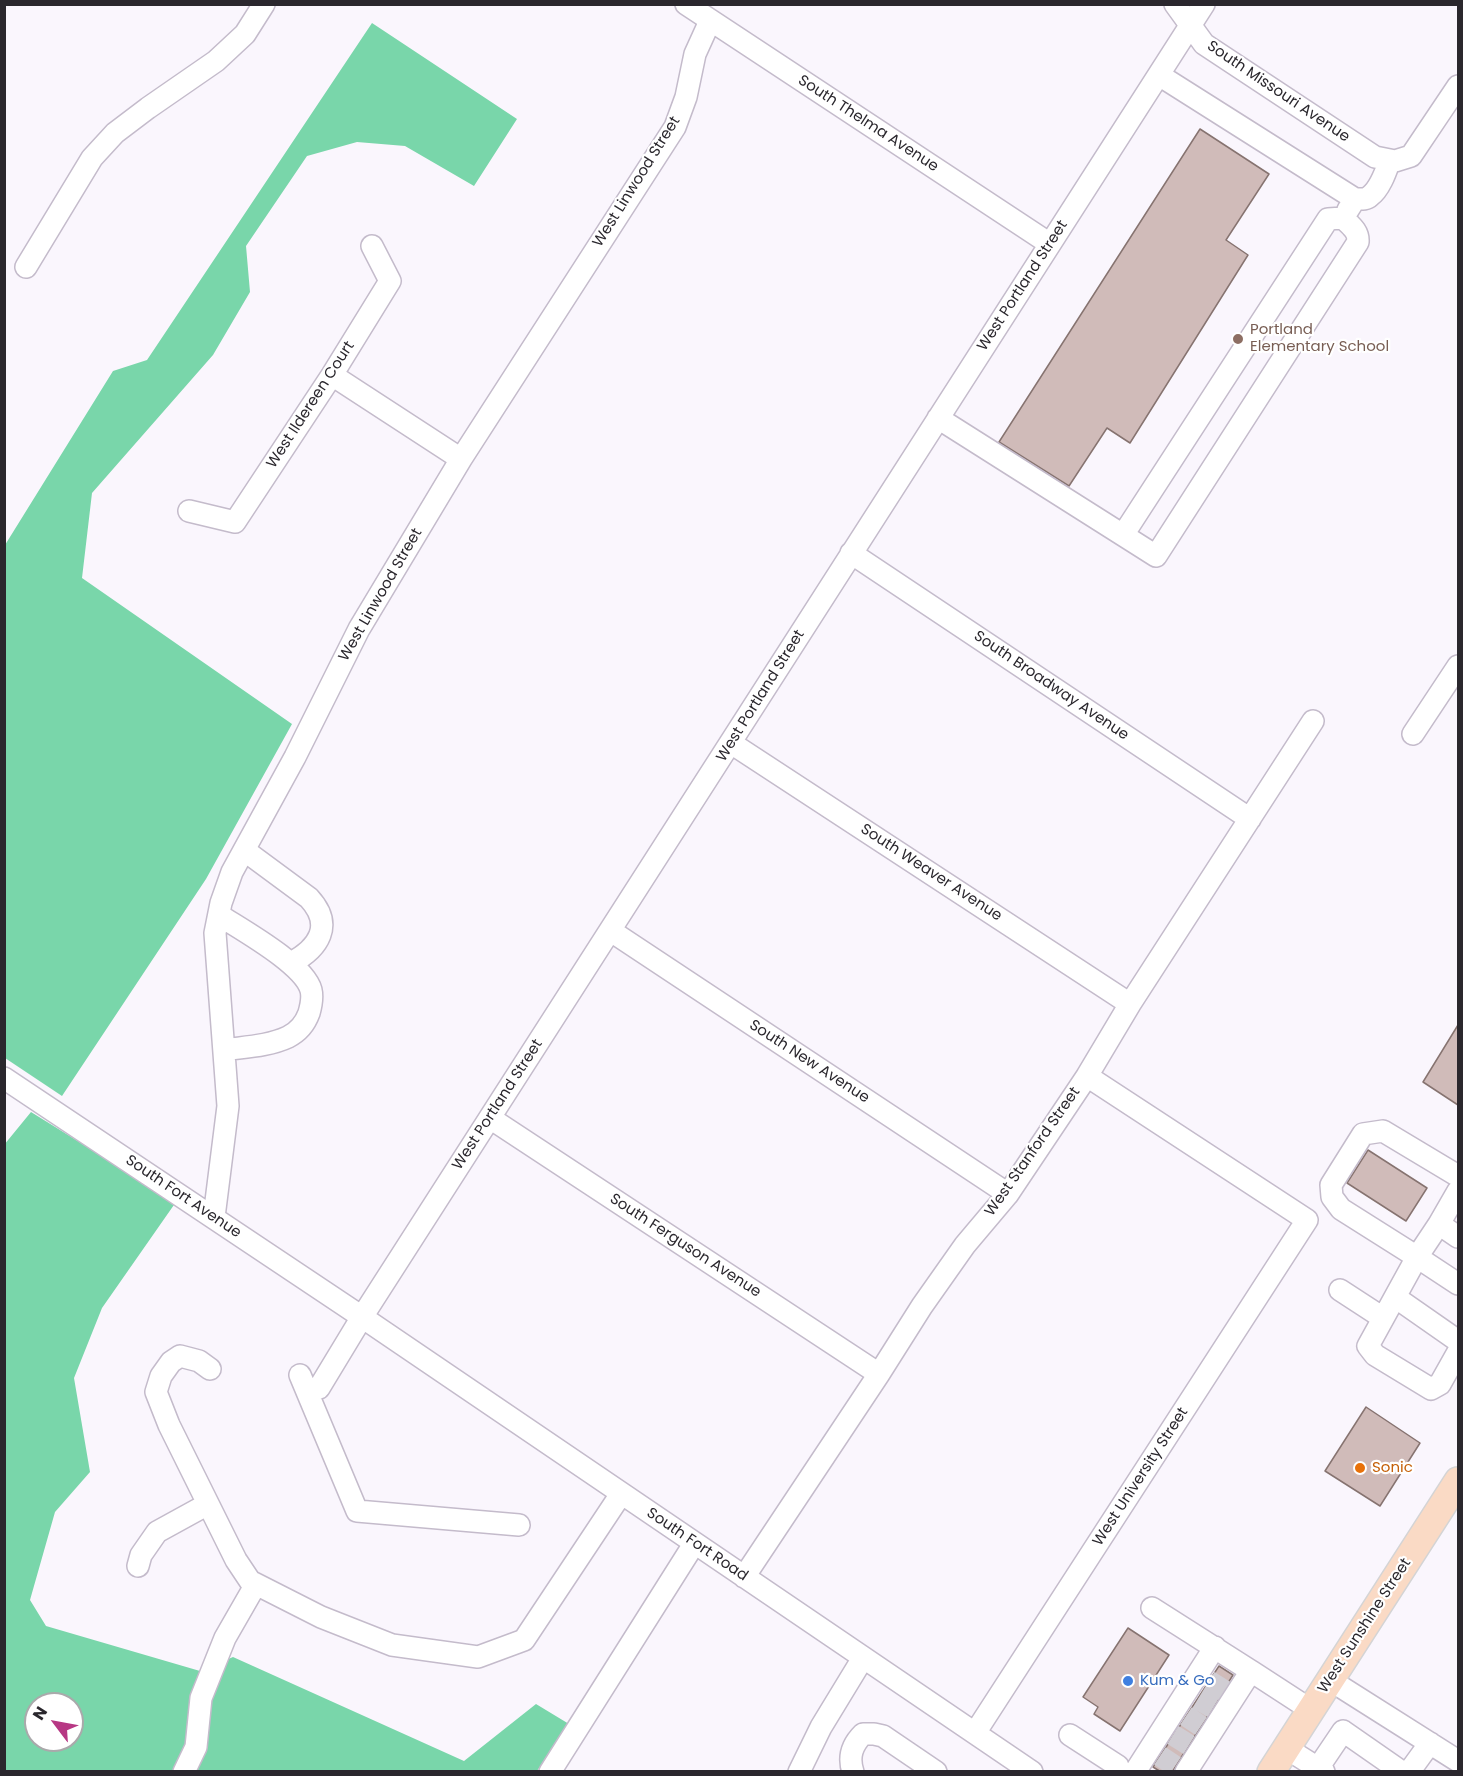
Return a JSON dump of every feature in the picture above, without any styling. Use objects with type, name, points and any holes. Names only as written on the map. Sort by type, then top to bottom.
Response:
[{"type":"main road","name":"West Sunshine Street","points":[[1271,1772],[1456,1490]]},
{"type":"street","points":[[26,267],[92,158],[107,141],[148,108],[216,61],[245,34],[264,4]]},
{"type":"street","name":"South Thelma Avenue","points":[[686,4],[1050,244]]},
{"type":"street","name":"South Missouri Avenue","points":[[1175,4],[1204,44],[1375,157],[1393,160]]},
{"type":"street","name":"West Portland Street","points":[[319,1388],[362,1317],[1204,4]]},
{"type":"street","name":"West Linwood Street","points":[[214,1217],[228,1106],[215,933],[221,903],[232,872],[295,758],[359,629],[461,459],[675,127],[686,98],[695,54],[710,21]]},
{"type":"street","points":[[1159,75],[1355,199],[1364,199],[1373,194],[1393,160],[1411,156],[1458,86]]},
{"type":"street","points":[[1343,218],[1355,199]]},
{"type":"street","points":[[938,418],[1156,556],[1358,242],[1359,237],[1355,230],[1343,218],[1328,219],[1123,535]]},
{"type":"street","name":"West Ildereen Court","points":[[189,511],[235,522],[332,375],[390,281],[372,246]]},
{"type":"street","points":[[332,375],[461,459]]},
{"type":"street","name":"South Broadway Avenue","points":[[851,553],[1250,819]]},
{"type":"street","points":[[1413,735],[1458,666]]},
{"type":"street","name":"West Stanford Street","points":[[744,1577],[922,1306],[959,1254],[1008,1194],[1087,1076],[1130,1004],[1313,721]]},
{"type":"street","name":"South Weaver Avenue","points":[[731,742],[1130,1004]]},
{"type":"street","points":[[244,850],[316,905],[321,921],[320,939],[310,951],[291,963]]},
{"type":"street","points":[[219,915],[291,963],[311,989],[312,1001],[306,1019],[298,1030],[279,1040],[224,1050]]},
{"type":"street","name":"South New Avenue","points":[[610,931],[1008,1194]]},
{"type":"street","name":"West University Street","points":[[975,1733],[1307,1220],[1087,1076]]},
{"type":"street","name":"South Fort Avenue","points":[[4,1078],[362,1317]]},
{"type":"street","name":"South Ferguson Avenue","points":[[490,1118],[879,1374]]},
{"type":"street","points":[[1458,1176],[1383,1131],[1363,1134],[1331,1185],[1332,1197],[1341,1209],[1458,1284]]},
{"type":"street","points":[[1458,1191],[1417,1257],[1368,1346],[1376,1355],[1431,1389],[1440,1384],[1458,1352]]},
{"type":"street","points":[[1439,1224],[1458,1237]]},
{"type":"street","points":[[1340,1290],[1383,1318]]},
{"type":"street","points":[[1395,1297],[1458,1341]]},
{"type":"street","name":"South Fort Road","points":[[362,1317],[975,1733],[1026,1770]]},
{"type":"street","points":[[210,1369],[199,1361],[180,1356],[171,1362],[161,1376],[156,1392],[171,1430],[236,1560],[250,1581],[321,1617],[392,1645],[478,1657],[524,1640],[621,1494]]},
{"type":"street","points":[[300,1376],[357,1511],[519,1525]]},
{"type":"street","points":[[138,1566],[141,1554],[158,1532],[208,1504]]},
{"type":"street","points":[[550,1772],[694,1544]]},
{"type":"street","points":[[184,1772],[196,1747],[201,1698],[225,1638],[256,1584]]},
{"type":"street","points":[[1152,1608],[1311,1710]]},
{"type":"street","points":[[1171,1763],[1181,1740],[1205,1703],[1215,1647]]},
{"type":"street","points":[[800,1772],[821,1728],[863,1658]]},
{"type":"street","points":[[1171,1763],[1181,1740],[1205,1703],[1251,1671]]},
{"type":"street","points":[[1330,1680],[1458,1761]]},
{"type":"street","points":[[1286,1748],[1321,1770],[1342,1731],[1402,1772]]},
{"type":"street","points":[[853,1772],[852,1749],[863,1734],[883,1736],[936,1772]]},
{"type":"street","points":[[1070,1735],[1123,1770],[1171,1763]]},
{"type":"street","points":[[1409,1772],[1430,1743]]},
{"type":"green space","points":[[372,23],[517,119],[474,186],[405,146],[357,142],[307,156],[246,246],[250,292],[213,355],[92,493],[82,578],[292,724],[206,879],[62,1096],[5,1058],[5,545],[113,371],[147,360]]},
{"type":"green space","points":[[31,1112],[176,1202],[102,1308],[74,1378],[90,1472],[55,1512],[30,1600],[46,1626],[200,1671],[233,1657],[464,1761],[536,1704],[569,1724],[537,1771],[5,1771],[4,1145]]},
{"type":"building","points":[[1200,129],[1269,174],[1226,240],[1248,255],[1130,443],[1107,428],[1069,486],[999,442]]},
{"type":"building","points":[[1458,1025],[1458,1105],[1423,1082]]},
{"type":"building","points":[[1368,1150],[1427,1188],[1406,1221],[1347,1183]]},
{"type":"building","points":[[1366,1407],[1420,1443],[1380,1506],[1325,1471]]},
{"type":"building","points":[[1128,1628],[1169,1655],[1120,1731],[1094,1714],[1098,1707],[1083,1697]]},
{"type":"building","points":[[1219,1666],[1233,1675],[1172,1772],[1161,1772],[1153,1767]]},
{"type":"tunnel","points":[[1209,1681],[1225,1691]]},
{"type":"tunnel","points":[[1198,1699],[1213,1708]]},
{"type":"tunnel","points":[[1186,1716],[1201,1726]]},
{"type":"tunnel","points":[[1173,1735],[1189,1745]]},
{"type":"tunnel","points":[[1160,1756],[1175,1766]]},
{"type":"place","name":"Portland Elementary School","points":[[1238,339]]},
{"type":"place","name":"Sonic","points":[[1360,1468]]},
{"type":"place","name":"Kum & Go","points":[[1128,1681]]}]
